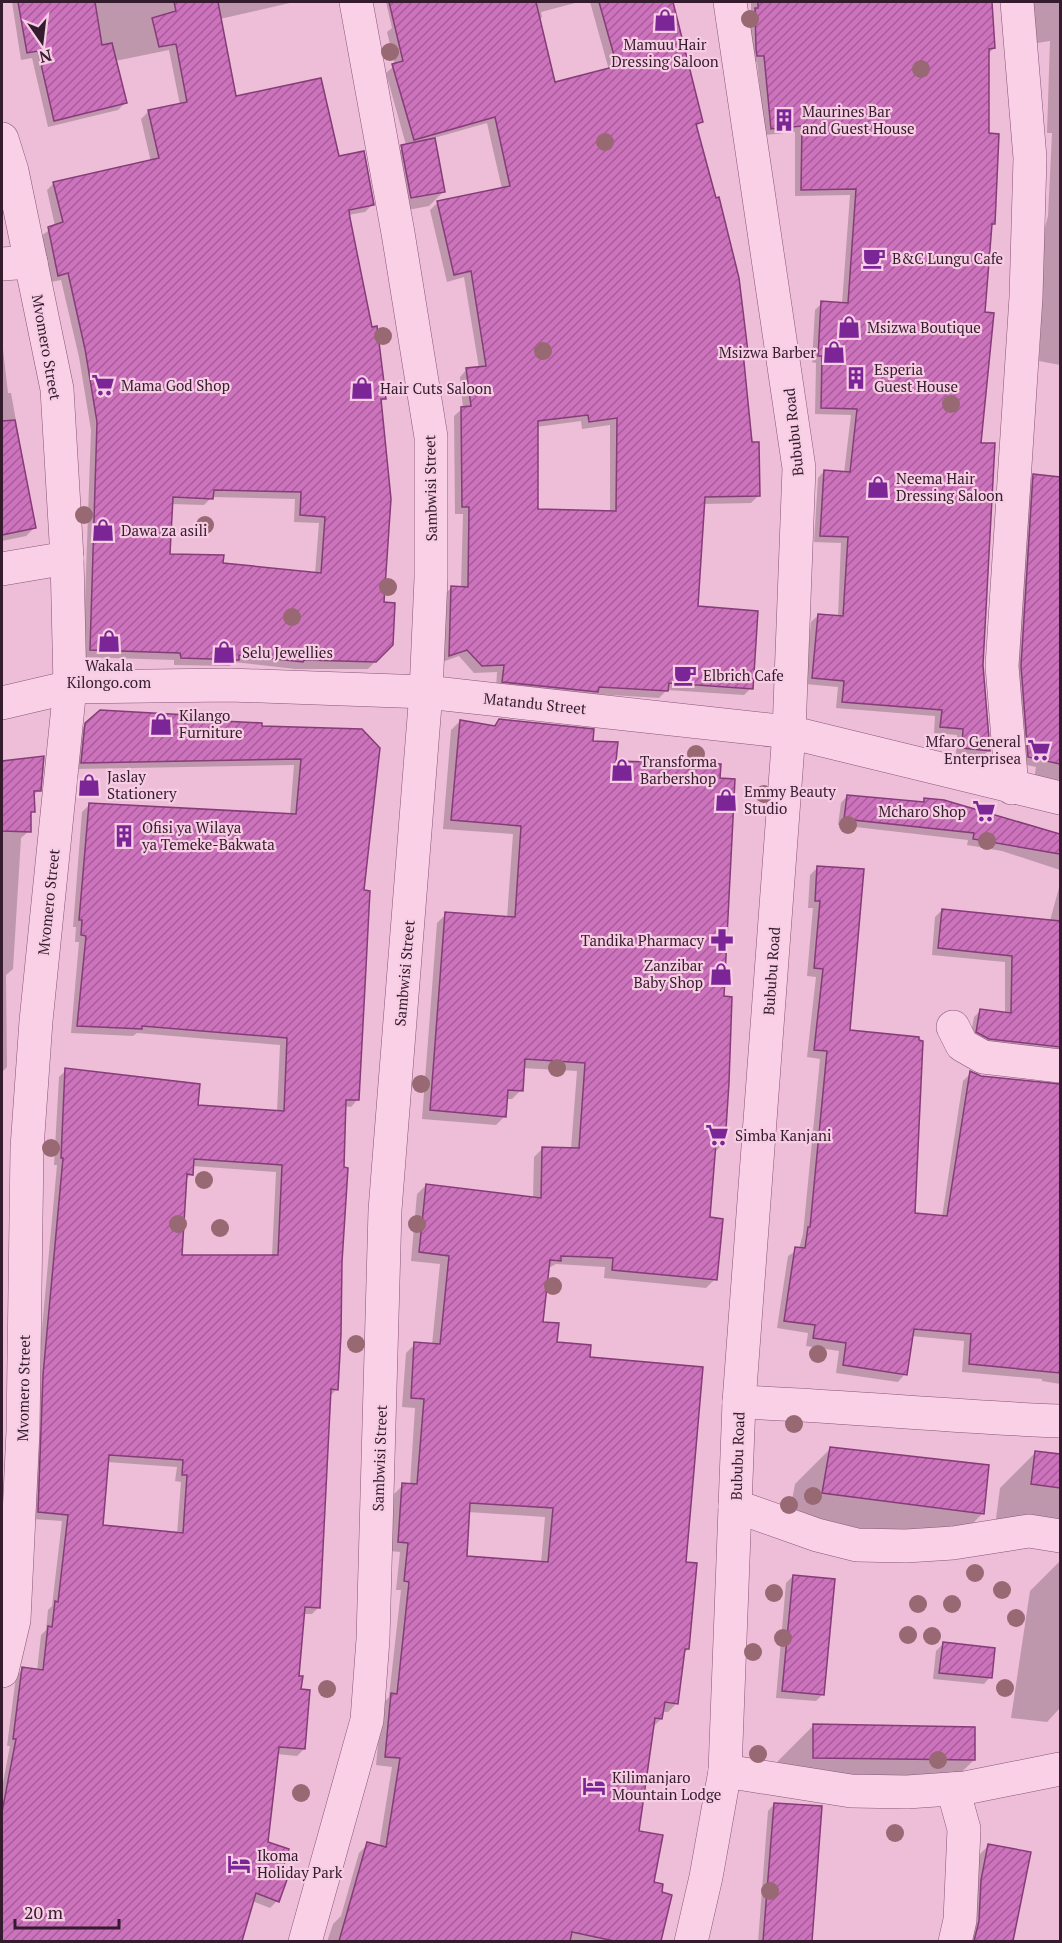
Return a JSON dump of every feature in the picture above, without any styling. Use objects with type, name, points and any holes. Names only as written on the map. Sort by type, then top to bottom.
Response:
[{"type":"street","name":"Sambwisi Street","points":[[305,1941],[367,1720],[373,1639],[386,1210],[426,692],[431,578],[431,437],[398,233],[356,2]]},
{"type":"street","name":"Bububu Road","points":[[691,1941],[706,1877],[725,1771],[739,1402],[789,732],[799,468],[730,2]]},
{"type":"street","points":[[1012,788],[1002,666],[1026,297],[1030,158],[1017,25],[1017,2]]},
{"type":"street","name":"Mvomero Street","points":[[2,139],[12,171],[16,263],[57,389],[67,558],[70,687],[36,1021],[27,1148],[23,1431],[14,1620],[2,1671]]},
{"type":"street","points":[[2,569],[67,558]]},
{"type":"street","name":"Matandu Street","points":[[2,703],[70,687],[230,685],[426,692],[789,732],[1060,798]]},
{"type":"street","points":[[953,1027],[962,1045],[983,1057],[1060,1066]]},
{"type":"street","points":[[739,1402],[838,1406],[966,1417],[1060,1421]]},
{"type":"street","points":[[735,1506],[816,1535],[857,1545],[906,1546],[953,1543],[1029,1532],[1060,1536]]},
{"type":"street","points":[[725,1771],[851,1791],[907,1792],[953,1789],[1060,1769]]},
{"type":"street","points":[[953,1789],[964,1829],[960,1920],[955,1941]]},
{"type":"building","points":[[18,2],[95,2],[102,45],[112,43],[127,103],[54,121],[38,51],[27,53]]},
{"type":"building","points":[[174,2],[218,2],[236,96],[321,78],[339,156],[364,151],[374,205],[349,210],[372,327],[377,326],[386,399],[381,399],[391,499],[384,602],[395,603],[393,645],[376,662],[304,660],[303,662],[239,655],[239,660],[181,658],[180,653],[90,650],[97,422],[85,349],[68,273],[58,276],[48,227],[63,222],[53,182],[159,158],[148,110],[187,102],[176,44],[159,47],[152,18],[176,11]],"holes":[[[214,490],[301,492],[300,515],[325,517],[321,573],[223,563],[224,555],[170,554],[173,497],[213,499]]]},
{"type":"building","points":[[389,2],[536,2],[555,82],[617,66],[599,2],[673,2],[703,122],[696,124],[716,198],[719,197],[739,278],[748,352],[743,352],[752,442],[759,442],[760,496],[705,497],[698,606],[758,611],[753,689],[669,683],[668,691],[599,687],[598,692],[502,682],[504,665],[482,666],[467,650],[449,656],[451,586],[468,587],[469,507],[462,507],[461,407],[471,406],[466,368],[486,366],[471,271],[454,275],[437,201],[510,186],[495,117],[414,140],[392,64],[403,61]],"holes":[[[588,415],[589,422],[617,418],[616,511],[538,509],[538,421]]]},
{"type":"building","points":[[758,2],[992,2],[995,48],[989,49],[989,133],[999,134],[995,224],[992,224],[985,312],[994,313],[981,443],[995,443],[983,665],[990,751],[962,748],[963,729],[940,727],[942,710],[842,702],[844,681],[812,678],[818,614],[843,616],[848,537],[820,536],[824,470],[850,472],[857,409],[821,408],[822,356],[818,356],[821,301],[848,303],[856,189],[801,190],[802,126],[771,129],[764,56],[757,56],[756,49],[755,8],[758,8]]},
{"type":"building","points":[[435,138],[445,192],[411,198],[401,145]]},
{"type":"building","points":[[15,420],[36,528],[2,535],[2,421]]},
{"type":"building","points":[[1033,474],[1060,477],[1060,764],[1028,757],[1021,666]]},
{"type":"building","points":[[100,710],[223,717],[223,721],[262,723],[262,726],[362,729],[380,748],[364,890],[370,891],[359,1100],[346,1100],[344,1167],[348,1168],[342,1262],[341,1334],[338,1390],[331,1389],[320,1608],[305,1607],[299,1676],[303,1676],[301,1689],[310,1690],[305,1749],[279,1747],[268,1842],[289,1849],[281,1874],[288,1877],[279,1902],[256,1893],[242,1941],[2,1941],[2,1812],[16,1739],[13,1739],[22,1667],[43,1670],[48,1626],[52,1627],[55,1601],[58,1602],[68,1515],[38,1512],[43,1375],[63,1158],[61,1158],[65,1068],[200,1084],[198,1105],[284,1111],[287,1038],[142,1026],[142,1029],[77,1026],[86,936],[81,935],[82,920],[79,920],[89,803],[296,814],[301,759],[81,763],[85,723]],"holes":[[[194,1159],[282,1165],[278,1255],[182,1255],[187,1174],[193,1175]],[[109,1455],[183,1460],[182,1475],[187,1475],[183,1533],[103,1525]]]},
{"type":"building","points":[[499,719],[594,729],[593,741],[618,742],[616,761],[721,764],[720,778],[735,779],[724,996],[732,997],[729,1083],[725,1144],[716,1143],[710,1217],[723,1219],[717,1280],[612,1270],[613,1258],[561,1256],[561,1261],[550,1260],[543,1322],[559,1323],[557,1342],[591,1345],[590,1357],[703,1367],[686,1562],[697,1563],[689,1649],[685,1649],[678,1704],[665,1702],[662,1719],[655,1718],[639,1831],[663,1835],[654,1882],[663,1884],[662,1892],[672,1895],[661,1941],[614,1941],[572,1932],[570,1941],[339,1941],[367,1842],[386,1847],[400,1758],[385,1757],[391,1693],[397,1694],[409,1582],[404,1581],[408,1543],[398,1542],[402,1483],[417,1484],[424,1399],[411,1398],[414,1342],[440,1344],[449,1256],[419,1252],[426,1184],[541,1198],[542,1147],[579,1148],[585,1063],[525,1059],[523,1091],[508,1090],[506,1117],[430,1110],[445,912],[515,917],[521,826],[451,820],[460,720],[495,726]],"holes":[[[470,1503],[553,1508],[548,1562],[467,1556]]]},
{"type":"building","points":[[44,756],[41,791],[34,791],[35,812],[31,812],[31,832],[2,831],[2,761]]},
{"type":"building","points":[[847,795],[924,802],[924,798],[944,800],[1060,834],[1060,854],[973,839],[974,833],[844,819]]},
{"type":"building","points":[[817,866],[864,869],[850,1030],[919,1037],[919,1040],[923,1041],[915,1213],[947,1216],[970,1071],[981,1076],[1060,1084],[1060,1373],[969,1364],[971,1334],[914,1329],[907,1375],[843,1365],[846,1343],[813,1338],[815,1325],[784,1321],[795,1247],[805,1248],[808,1227],[810,1227],[827,1051],[814,1050],[823,969],[814,968],[820,901],[815,901]]},
{"type":"building","points":[[942,909],[1060,921],[1060,1047],[989,1039],[976,1032],[980,1009],[1011,1013],[1012,956],[938,948]]},
{"type":"building","points":[[830,1447],[989,1465],[984,1514],[822,1493]]},
{"type":"building","points":[[1035,1451],[1060,1454],[1060,1488],[1031,1484]]},
{"type":"building","points":[[793,1575],[835,1579],[824,1695],[782,1691]]},
{"type":"building","points":[[943,1642],[995,1648],[992,1678],[939,1673]]},
{"type":"building","points":[[813,1724],[975,1727],[975,1760],[813,1758]]},
{"type":"building","points":[[774,1803],[822,1806],[812,1941],[763,1941]]},
{"type":"building","points":[[988,1844],[1031,1852],[1013,1941],[974,1941],[979,1921],[981,1880]]},
{"type":"place","name":"Mamuu Hair Dressing Saloon","points":[[665,20]]},
{"type":"place","name":"Maurines Bar and Guest House","points":[[784,120]]},
{"type":"place","name":"B&C Lungu Cafe","points":[[874,258]]},
{"type":"place","name":"Msizwa Boutique","points":[[849,327]]},
{"type":"place","name":"Msizwa Barber","points":[[834,352]]},
{"type":"place","name":"Esperia Guest House","points":[[856,378]]},
{"type":"place","name":"Mama God Shop","points":[[103,385]]},
{"type":"place","name":"Hair Cuts Saloon","points":[[362,388]]},
{"type":"place","name":"Neema Hair Dressing Saloon","points":[[878,487]]},
{"type":"place","name":"Dawa za asili","points":[[103,530]]},
{"type":"place","name":"Wakala Kilongo.com","points":[[109,641]]},
{"type":"place","name":"Selu Jewellies","points":[[224,652]]},
{"type":"place","name":"Elbrich Cafe","points":[[685,675]]},
{"type":"place","name":"Kilango Furniture","points":[[161,724]]},
{"type":"place","name":"Mfaro General Enterprisea","points":[[1039,750]]},
{"type":"place","name":"Transforma Barbershop","points":[[622,770]]},
{"type":"place","name":"Jaslay Stationery","points":[[89,785]]},
{"type":"place","name":"Emmy Beauty Studio","points":[[726,800]]},
{"type":"place","name":"Mcharo Shop","points":[[984,811]]},
{"type":"place","name":"Ofisi ya Wilaya ya Temeke-Bakwata","points":[[124,836]]},
{"type":"place","name":"Tandika Pharmacy","points":[[722,940]]},
{"type":"place","name":"Zanzibar Baby Shop","points":[[721,974]]},
{"type":"place","name":"Simba Kanjani","points":[[717,1135]]},
{"type":"place","name":"Kilimanjaro Mountain Lodge","points":[[594,1786]]},
{"type":"place","name":"Ikoma Holiday Park","points":[[239,1864]]}]
